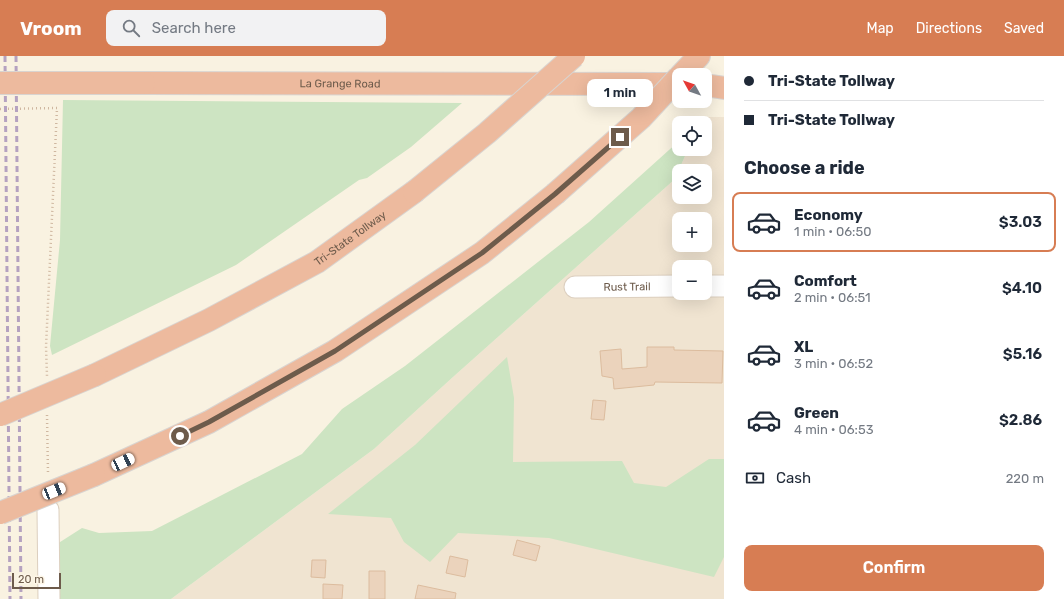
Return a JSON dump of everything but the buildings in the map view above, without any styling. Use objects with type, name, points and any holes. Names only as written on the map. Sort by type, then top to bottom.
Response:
[{"type":"highway","name":"Tri-State Tollway","points":[[0,414],[95,375],[209,320],[317,262],[414,192],[488,133],[574,56]]},
{"type":"highway","points":[[688,68],[699,56]]},
{"type":"highway","points":[[712,83],[724,81]]},
{"type":"highway","name":"La Grange Road","points":[[0,83],[672,84]]},
{"type":"highway","points":[[0,513],[94,475],[209,422],[335,351],[482,253],[555,194],[641,118],[672,85]]},
{"type":"highway","points":[[712,85],[724,86]]},
{"type":"street","name":"Rust Trail","points":[[574,287],[672,286]]},
{"type":"street","points":[[712,286],[724,286]]},
{"type":"street","points":[[48,510],[49,599]]},
{"type":"path","points":[[0,109],[57,108],[46,347],[47,378]]},
{"type":"path","points":[[47,409],[48,479]]},
{"type":"shaded area","points":[[712,117],[724,117],[724,599],[171,599],[374,449],[672,182],[672,204],[712,204],[712,164],[682,164],[685,156],[712,156]]},
{"type":"green space","points":[[63,100],[462,103],[411,147],[367,178],[359,180],[236,265],[52,355],[50,346],[60,240]]},
{"type":"green space","points":[[672,147],[672,156],[685,156],[682,164],[672,164],[672,182],[374,449],[171,599],[53,599],[57,544],[82,528],[99,533],[152,531],[302,454],[342,409],[405,366],[589,222]]},
{"type":"green space","points":[[507,357],[514,398],[513,462],[622,461],[634,483],[666,487],[709,459],[724,459],[724,557],[714,577],[549,538],[458,533],[430,562],[404,542],[391,518],[328,514],[415,445]]},
{"type":"railway","points":[[5,56],[10,599]]},
{"type":"railway","points":[[16,56],[21,599]]},
{"type":"route","points":[[180,436],[209,422],[335,351],[482,253],[555,194],[620,137]]}]
